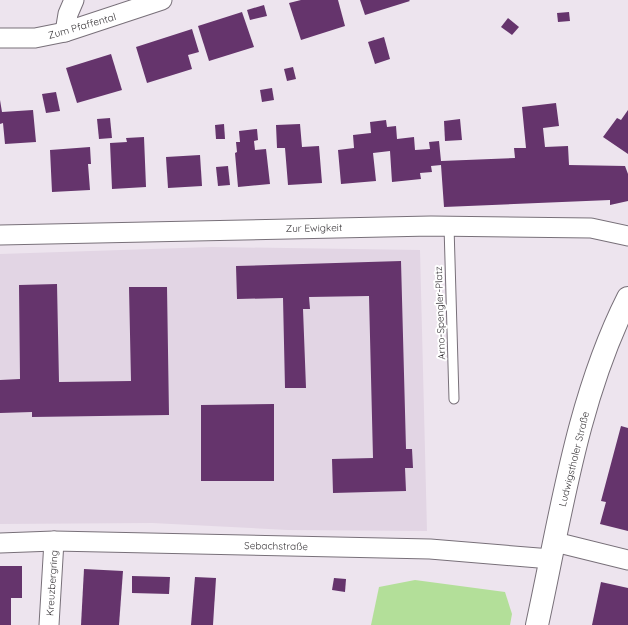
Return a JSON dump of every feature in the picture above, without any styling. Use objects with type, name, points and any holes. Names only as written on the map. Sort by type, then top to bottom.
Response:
[{"type":"street","points":[[65,32],[68,14],[74,0]]},
{"type":"street","name":"Zum Pfaffental","points":[[0,38],[35,38],[65,32],[162,0]]},
{"type":"street","name":"Zur Ewigkeit","points":[[0,235],[448,226],[591,228],[628,236]]},
{"type":"street","name":"Ludwigsthaler Straße","points":[[537,625],[569,469],[597,372],[628,298]]},
{"type":"street","name":"Sebachstraße","points":[[0,543],[54,541],[553,551],[628,560]]},
{"type":"street","name":"Kreuzbergring","points":[[49,625],[54,541]]},
{"type":"lane","name":"Arno-Spengler-Platz","points":[[448,226],[454,399]]},
{"type":"shaded area","points":[[212,247],[420,250],[427,531],[288,530],[152,523],[0,524],[0,254]]},
{"type":"green space","points":[[415,580],[505,592],[512,614],[510,625],[371,625],[379,587]]},
{"type":"building","points":[[301,0],[338,0],[345,26],[301,40],[289,3]]},
{"type":"building","points":[[360,0],[409,0],[410,1],[365,15]]},
{"type":"building","points":[[264,5],[267,16],[250,20],[247,10]]},
{"type":"building","points":[[242,12],[254,47],[209,61],[198,26]]},
{"type":"building","points":[[569,12],[570,21],[558,22],[557,13]]},
{"type":"building","points":[[508,18],[519,27],[512,35],[501,27]]},
{"type":"building","points":[[192,29],[199,52],[188,55],[192,69],[147,83],[136,47]]},
{"type":"building","points":[[384,37],[390,59],[375,64],[368,42]]},
{"type":"building","points":[[111,54],[122,90],[77,103],[66,68]]},
{"type":"building","points":[[293,67],[296,79],[287,81],[284,69]]},
{"type":"building","points":[[272,88],[274,100],[262,102],[260,90]]},
{"type":"building","points":[[56,92],[60,111],[46,113],[42,94]]},
{"type":"building","points":[[0,100],[2,112],[33,110],[36,142],[5,144],[3,123],[0,124]]},
{"type":"building","points":[[556,103],[559,126],[543,128],[545,147],[568,146],[569,165],[625,166],[628,174],[628,201],[610,205],[610,200],[444,207],[441,165],[431,166],[432,172],[420,173],[421,179],[392,182],[390,151],[373,153],[376,181],[341,184],[338,150],[354,148],[353,135],[371,133],[370,122],[386,120],[387,127],[396,126],[397,139],[414,137],[415,150],[430,149],[429,142],[439,141],[441,161],[515,158],[514,148],[526,148],[522,107]]},
{"type":"building","points":[[628,110],[628,154],[603,137],[617,118],[621,120]]},
{"type":"building","points":[[110,118],[112,138],[99,139],[97,119]]},
{"type":"building","points":[[460,119],[462,140],[445,141],[444,121]]},
{"type":"building","points":[[224,124],[225,139],[216,139],[215,125]]},
{"type":"building","points":[[300,124],[302,147],[319,146],[322,183],[288,185],[285,148],[277,148],[276,125]]},
{"type":"building","points":[[257,129],[258,140],[254,141],[255,150],[266,149],[270,184],[238,187],[235,153],[237,152],[236,142],[240,142],[239,131]]},
{"type":"building","points":[[144,137],[146,187],[112,189],[110,143],[127,142],[126,138]]},
{"type":"building","points":[[90,147],[91,164],[88,164],[90,190],[52,192],[50,150]]},
{"type":"building","points":[[200,155],[202,186],[168,188],[166,157]]},
{"type":"building","points":[[228,166],[230,185],[218,186],[216,167]]},
{"type":"building","points":[[401,261],[406,449],[412,449],[413,468],[405,468],[406,491],[333,493],[332,459],[373,458],[369,296],[309,297],[310,309],[303,309],[306,388],[285,388],[283,298],[237,299],[236,266]]},
{"type":"building","points":[[57,284],[59,382],[131,381],[129,287],[167,287],[169,415],[32,417],[32,412],[0,413],[0,380],[20,379],[19,285]]},
{"type":"building","points":[[274,404],[274,481],[201,481],[201,405]]},
{"type":"building","points":[[621,426],[628,428],[628,531],[600,524],[606,502],[601,501]]},
{"type":"building","points":[[0,566],[22,566],[22,598],[11,598],[11,625],[0,625]]},
{"type":"building","points":[[84,569],[123,571],[119,625],[81,625]]},
{"type":"building","points":[[132,576],[170,577],[169,594],[132,593]]},
{"type":"building","points":[[195,577],[216,578],[213,625],[191,625]]},
{"type":"building","points":[[334,578],[346,579],[345,592],[332,590]]},
{"type":"building","points":[[601,582],[628,588],[628,625],[592,625]]}]
